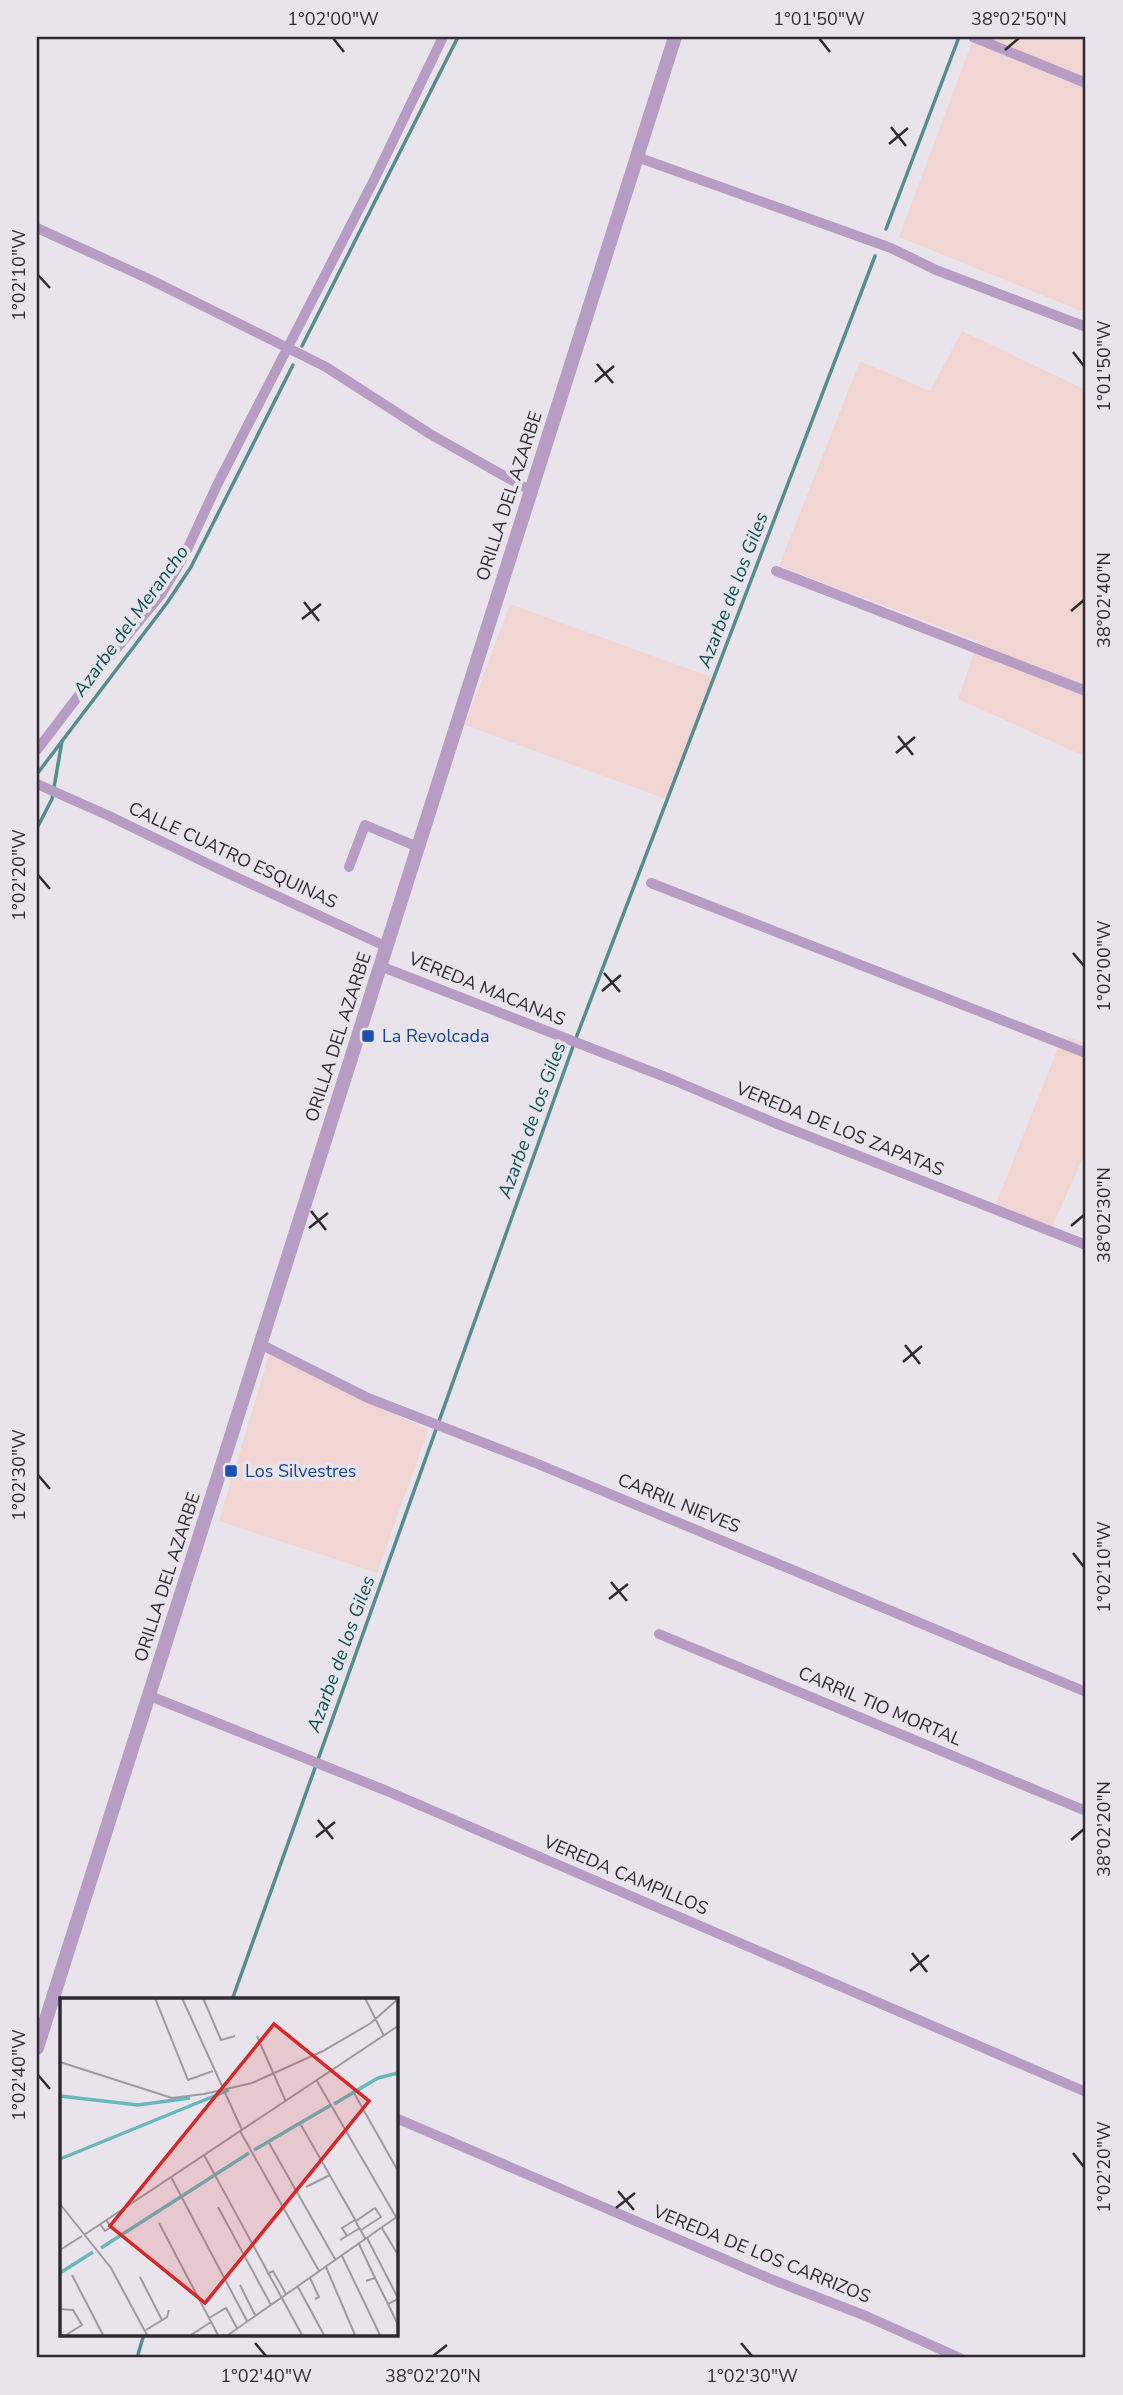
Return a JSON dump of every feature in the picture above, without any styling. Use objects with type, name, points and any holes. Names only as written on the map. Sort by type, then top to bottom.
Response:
[{"type":"street","points":[[37,750],[162,593],[185,554],[218,483],[380,169],[443,37]]},
{"type":"street","name":"ORILLA DEL AZARBE","points":[[37,2048],[675,37]]},
{"type":"street","points":[[973,37],[1086,83]]},
{"type":"street","points":[[637,157],[891,247],[936,270],[1086,327]]},
{"type":"street","points":[[37,228],[151,280],[326,367],[430,433],[531,491]]},
{"type":"street","points":[[776,571],[1086,691]]},
{"type":"street","name":"CALLE CUATRO ESQUINAS","points":[[37,785],[387,947]]},
{"type":"street","points":[[349,867],[365,825],[418,847]]},
{"type":"street","points":[[651,883],[1086,1053]]},
{"type":"street","name":"VEREDA MACANAS","points":[[380,966],[581,1044]]},
{"type":"street","name":"VEREDA DE LOS ZAPATAS","points":[[581,1044],[1086,1245]]},
{"type":"street","name":"CARRIL NIEVES","points":[[260,1345],[369,1398],[533,1462],[1086,1692]]},
{"type":"street","name":"CARRIL TIO MORTAL","points":[[659,1634],[1086,1811]]},
{"type":"street","name":"VEREDA CAMPILLOS","points":[[150,1696],[387,1791],[1086,2092]]},
{"type":"street","name":"VEREDA DE LOS CARRIZOS","points":[[397,2118],[960,2358]]},
{"type":"shaded area","points":[[974,37],[1086,37],[1086,313],[899,237]]},
{"type":"shaded area","points":[[962,331],[1086,390],[1086,757],[958,699],[978,641],[779,566],[860,361],[930,391]]},
{"type":"shaded area","points":[[510,604],[714,678],[668,800],[465,725]]},
{"type":"shaded area","points":[[1063,1035],[1086,1044],[1086,1151],[1052,1227],[996,1204]]},
{"type":"shaded area","points":[[269,1355],[428,1430],[377,1573],[219,1521]]},
{"type":"waterway","name":"Azarbe del Merancho","points":[[302,346],[458,37]]},
{"type":"waterway","name":"Azarbe de los Giles","points":[[886,229],[959,37]]},
{"type":"waterway","name":"Azarbe de los Giles","points":[[233,1998],[576,1038],[875,256]]},
{"type":"waterway","name":"Azarbe del Merancho","points":[[37,774],[167,603],[191,567],[293,365]]},
{"type":"waterway","points":[[37,828],[52,799],[62,741]]},
{"type":"waterway","name":"Azarbe de los Giles","points":[[137,2358],[143,2336]]},
{"type":"place","name":"La Revolcada","points":[[368,1036]]},
{"type":"place","name":"Los Silvestres","points":[[231,1471]]}]
